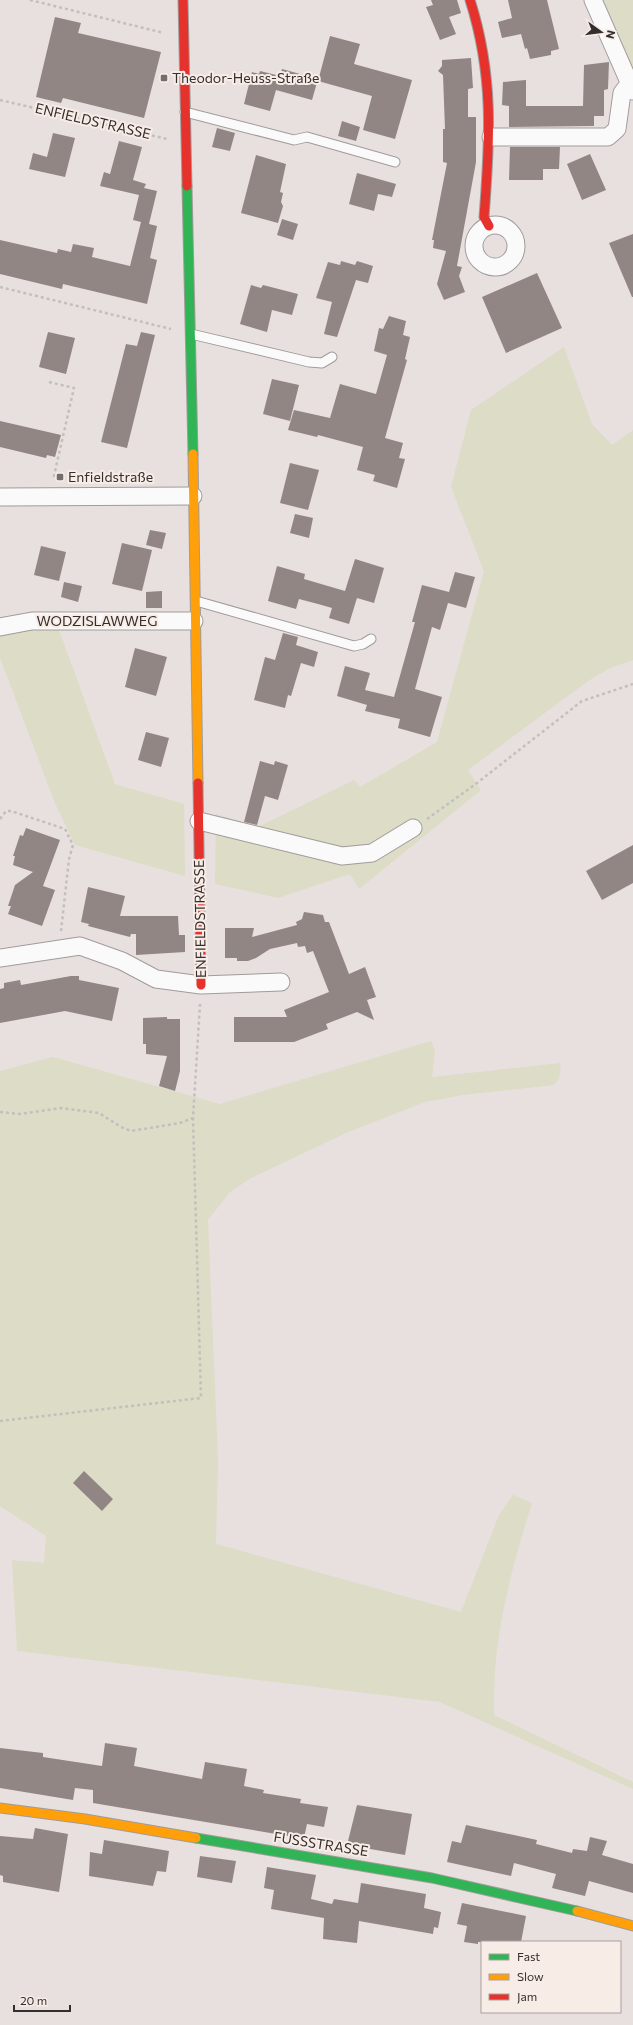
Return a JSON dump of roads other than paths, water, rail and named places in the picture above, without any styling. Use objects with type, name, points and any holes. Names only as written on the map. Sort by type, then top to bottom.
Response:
[{"type":"street","name":"ENFIELDSTRASSE","points":[[183,0],[190,334],[200,985],[281,982]]},
{"type":"street","points":[[470,0],[481,38],[489,91],[491,137],[484,217],[489,226]]},
{"type":"street","points":[[491,137],[608,136],[617,129],[622,94],[631,87],[593,0]]},
{"type":"street","points":[[0,497],[192,496]]},
{"type":"street","name":"WODZISLAWWEG","points":[[0,627],[32,621],[194,620]]},
{"type":"street","points":[[198,822],[342,856],[372,853],[413,828]]},
{"type":"street","points":[[0,958],[80,946],[122,961],[156,979],[200,985]]},
{"type":"street","name":"FUSSSTRASSE","points":[[0,1808],[117,1825],[409,1873],[551,1905],[633,1926]]},
{"type":"lane","points":[[185,112],[294,140],[307,137],[395,162]]},
{"type":"lane","points":[[190,334],[309,362],[322,363],[332,357]]},
{"type":"lane","points":[[194,601],[354,646],[363,644],[370,639]]},
{"type":"place","name":"Theodor-Heuss-Straße","points":[[164,78]]},
{"type":"place","name":"Enfieldstraße","points":[[60,477]]}]
